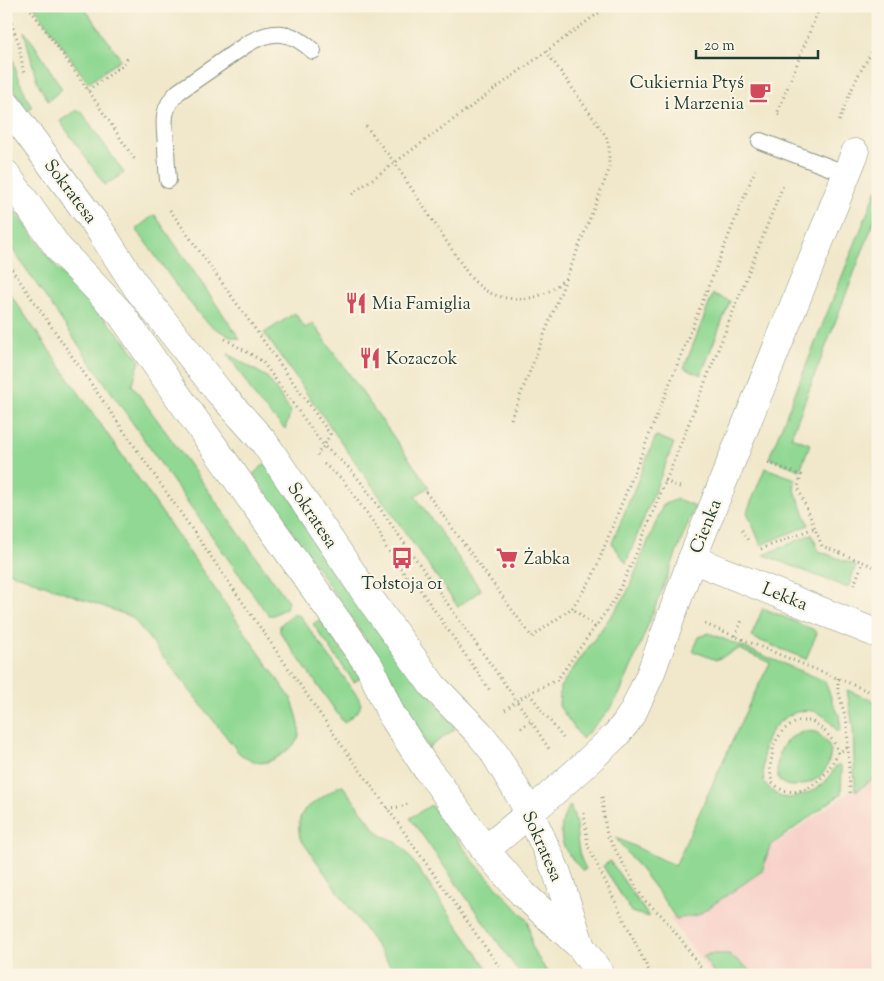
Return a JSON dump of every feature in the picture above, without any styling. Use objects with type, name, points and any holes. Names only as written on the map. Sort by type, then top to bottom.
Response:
[{"type":"street","name":"Sokratesa","points":[[6,104],[97,226],[138,289],[219,392],[264,442],[365,592],[434,686],[492,748],[530,813],[557,873],[581,947]]},
{"type":"street","name":"Cienka","points":[[485,850],[584,765],[616,735],[626,724],[633,712],[650,675],[692,558],[851,163]]},
{"type":"street","name":"Sokratesa","points":[[6,174],[59,249],[121,314],[370,667],[391,714],[426,768],[485,850],[523,894],[581,947],[601,975]]},
{"type":"street","name":"Lekka","points":[[692,558],[878,634]]},
{"type":"lane","points":[[168,180],[163,126],[164,116],[172,98],[178,92],[258,38],[287,34],[300,39],[313,51]]},
{"type":"lane","points":[[760,141],[795,154],[851,163]]},
{"type":"path","points":[[28,6],[138,164]]},
{"type":"path","points":[[352,194],[608,6]]},
{"type":"path","points":[[784,117],[777,114],[820,6]]},
{"type":"path","points":[[851,163],[836,148],[834,136],[856,82],[870,54],[878,45]]},
{"type":"path","points":[[511,419],[609,170],[609,146],[606,136],[546,52]]},
{"type":"path","points":[[88,90],[123,65],[130,55]]},
{"type":"path","points":[[366,126],[394,162],[470,277],[486,290],[506,298],[538,296],[549,292],[567,278]]},
{"type":"path","points":[[504,711],[529,693],[557,680],[615,599],[636,554],[679,449],[795,154]]},
{"type":"path","points":[[426,492],[532,637],[572,608],[592,578],[757,164]]},
{"type":"path","points":[[168,207],[330,434],[324,446],[317,454],[320,461],[342,479],[378,529],[385,546],[406,576],[419,588],[493,694]]},
{"type":"path","points":[[6,262],[343,748],[505,975]]},
{"type":"path","points":[[763,461],[802,475],[798,487],[822,546],[878,568]]},
{"type":"path","points":[[754,552],[814,528]]},
{"type":"path","points":[[853,587],[863,562]]},
{"type":"path","points":[[572,608],[594,627]]},
{"type":"path","points":[[702,623],[878,695]]},
{"type":"path","points":[[838,678],[838,689],[847,724],[850,794]]},
{"type":"path","points":[[529,693],[584,765],[602,795],[607,835],[643,899],[662,916],[706,975]]},
{"type":"path","points":[[838,753],[836,745],[825,731],[812,720],[798,721],[783,730],[774,744],[770,768],[772,783],[782,790],[794,792],[807,789],[818,782],[827,772],[838,753],[848,747]]},
{"type":"shaded area","points":[[878,772],[878,975],[711,975],[670,918]]},
{"type":"green space","points":[[34,6],[83,6],[121,59],[88,83]]},
{"type":"green space","points":[[6,26],[17,76],[32,108],[28,111],[11,83],[9,76],[6,54]]},
{"type":"green space","points":[[24,31],[62,89],[48,101],[37,82]]},
{"type":"green space","points":[[75,111],[81,111],[124,173],[105,185],[60,121]]},
{"type":"green space","points":[[877,189],[878,211],[791,437],[810,444],[800,470],[769,458]]},
{"type":"green space","points":[[6,198],[57,268],[122,337],[140,361],[132,385],[288,601],[286,608],[273,615],[268,615],[6,240]]},
{"type":"green space","points":[[154,215],[240,339],[213,327],[203,319],[136,229]]},
{"type":"green space","points":[[6,288],[292,700],[298,722],[299,735],[297,741],[278,757],[262,763],[251,761],[239,753],[132,617],[6,571]]},
{"type":"green space","points":[[713,294],[730,301],[701,375],[684,368]]},
{"type":"green space","points":[[295,313],[305,328],[313,323],[429,487],[415,496],[481,590],[458,607],[264,333]]},
{"type":"green space","points":[[228,354],[267,377],[291,412],[285,429],[259,403]]},
{"type":"green space","points":[[656,436],[674,443],[626,563],[612,543]]},
{"type":"green space","points":[[266,463],[455,729],[428,748],[399,688],[253,474]]},
{"type":"green space","points":[[765,468],[796,479],[794,488],[809,525],[761,545],[747,512]]},
{"type":"green space","points":[[677,499],[695,506],[633,663],[611,708],[582,739],[559,706],[560,687],[626,595],[663,505]]},
{"type":"green space","points":[[812,534],[819,551],[856,565],[848,588],[764,555]]},
{"type":"green space","points":[[763,608],[817,633],[806,659],[751,637]]},
{"type":"green space","points":[[293,614],[300,616],[358,697],[361,704],[359,710],[344,723],[280,632],[280,625]]},
{"type":"green space","points":[[320,619],[361,678],[354,682],[313,624]]},
{"type":"green space","points":[[709,633],[825,681],[839,715],[841,729],[838,732],[827,718],[814,711],[796,712],[780,721],[773,728],[765,744],[763,758],[764,782],[779,796],[796,797],[820,786],[836,766],[839,765],[842,767],[841,794],[770,846],[762,871],[698,915],[676,919],[661,896],[615,837],[675,866],[751,700],[770,663],[739,649],[716,660],[693,651],[699,637]]},
{"type":"green space","points":[[847,690],[878,703],[878,775],[858,790],[855,790],[853,728]]},
{"type":"green space","points":[[806,731],[817,732],[828,744],[831,751],[825,771],[820,777],[809,783],[797,786],[785,785],[781,782],[778,775],[777,767],[780,753],[789,739]]},
{"type":"green space","points":[[339,786],[343,786],[379,834],[395,841],[405,850],[492,975],[397,975],[300,838],[299,823],[305,809]]},
{"type":"green space","points":[[431,805],[474,862],[528,921],[532,948],[549,975],[521,975],[410,818]]},
{"type":"green space","points":[[570,806],[575,821],[579,852],[586,869],[583,871],[563,845],[561,832],[563,820]]},
{"type":"green space","points":[[610,861],[649,917],[631,912],[603,866]]},
{"type":"green space","points":[[709,954],[729,954],[749,969],[753,975],[716,975],[703,957]]},
{"type":"place","name":"Cukiernia Ptyś i Marzenia","points":[[760,92]]},
{"type":"place","name":"Mia Famiglia","points":[[356,303]]},
{"type":"place","name":"Kozaczok","points":[[370,358]]},
{"type":"place","name":"Tołstoja 01","points":[[402,558]]},
{"type":"place","name":"Żabka","points":[[507,558]]}]
